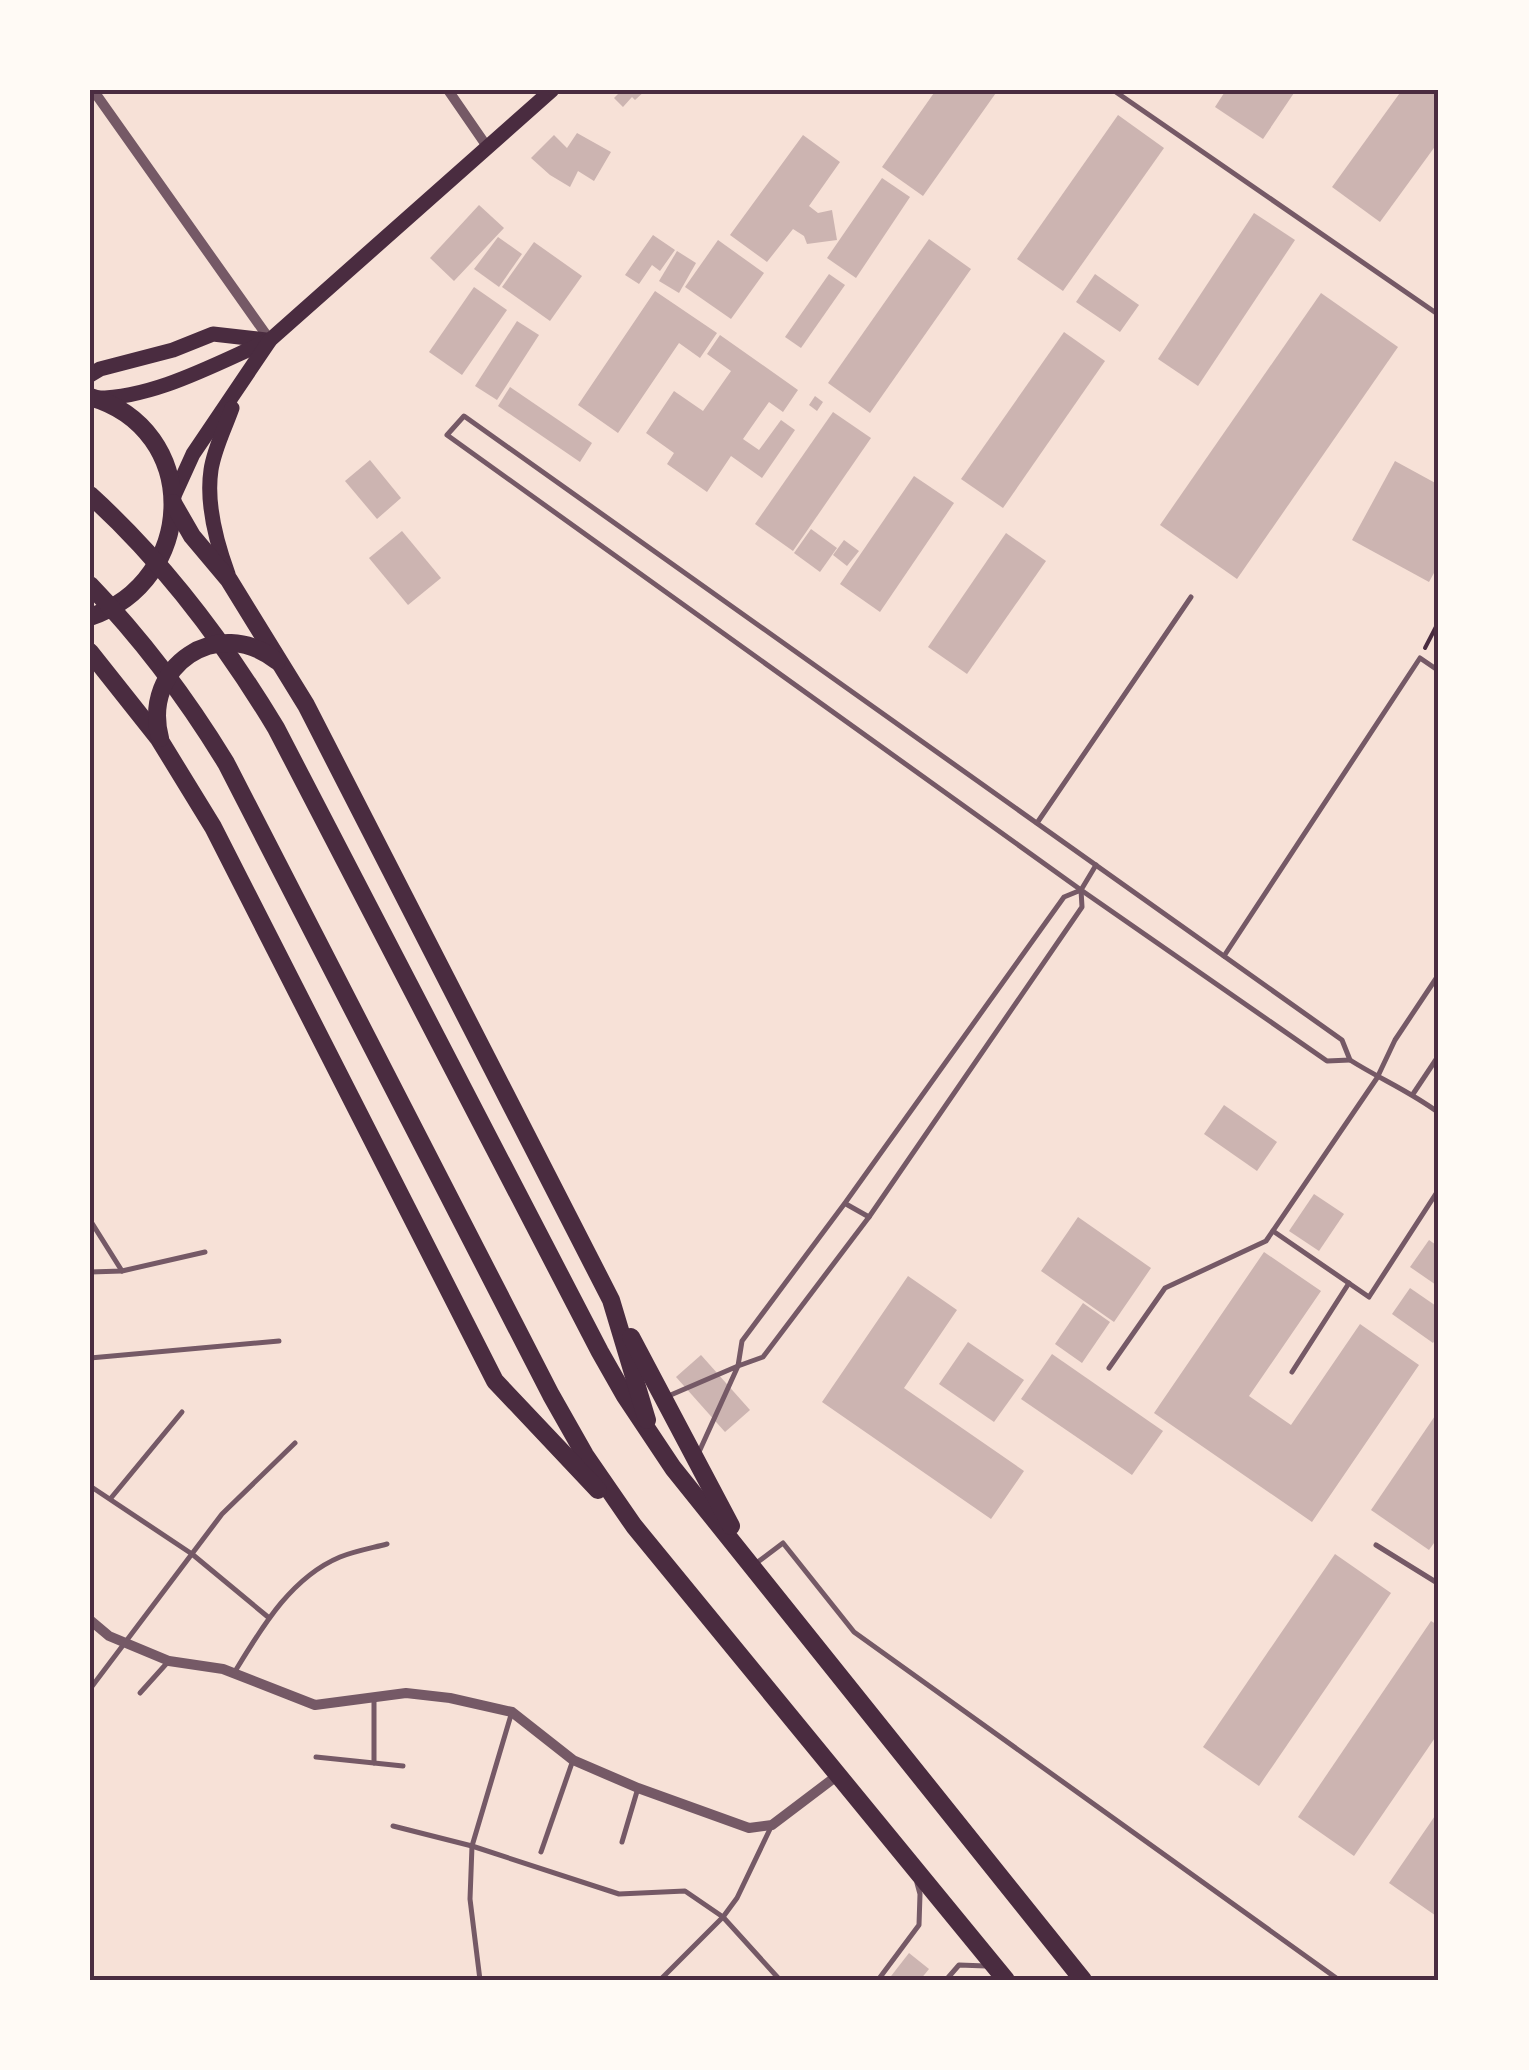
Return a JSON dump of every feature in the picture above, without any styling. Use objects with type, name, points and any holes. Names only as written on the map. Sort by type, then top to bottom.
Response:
[{"type":"highway","points":[[91,397],[122,411],[149,437],[163,461],[173,501],[192,536],[233,588],[306,705],[752,1566]]},
{"type":"highway","points":[[90,495],[186,597],[265,710],[616,1382],[654,1440],[1083,1980]]},
{"type":"highway","points":[[90,617],[122,602],[147,580],[168,542],[173,501]]},
{"type":"highway","points":[[90,584],[168,677],[237,784],[535,1364],[576,1440],[634,1526]]},
{"type":"highway","points":[[164,748],[158,728],[158,698],[170,672],[188,655],[215,644],[238,643],[267,653],[284,668]]},
{"type":"highway","points":[[90,652],[164,748],[221,842],[495,1382],[634,1526],[1002,1975]]},
{"type":"highway","points":[[611,1300],[654,1440]]},
{"type":"main road","points":[[173,501],[187,464],[270,340],[552,90]]},
{"type":"main road","points":[[90,375],[100,368],[177,348],[213,334],[270,340]]},
{"type":"main road","points":[[91,397],[122,396],[180,379],[270,340]]},
{"type":"main road","points":[[233,588],[219,543],[210,479],[239,386]]},
{"type":"street","points":[[93,90],[270,340]]},
{"type":"street","points":[[448,90],[488,148]]},
{"type":"street","points":[[90,1620],[109,1636],[169,1661],[223,1669],[315,1705],[406,1693],[512,1712],[573,1760],[749,1828],[772,1824],[838,1775]]},
{"type":"lane","points":[[1113,90],[1439,315]]},
{"type":"lane","points":[[1350,1060],[1342,1040],[464,416],[447,435],[1081,890],[1327,1061],[1350,1060],[1413,1094],[1439,1113]]},
{"type":"lane","points":[[1036,823],[1191,597]]},
{"type":"lane","points":[[1224,956],[1420,658],[1439,671]]},
{"type":"lane","points":[[663,1398],[763,1357],[869,1218],[1082,907],[1081,890],[1096,865]]},
{"type":"lane","points":[[696,1460],[738,1366],[742,1341],[1064,897],[1081,890]]},
{"type":"lane","points":[[1110,1368],[1165,1288],[1266,1240],[1378,1078],[1395,1040],[1439,974]]},
{"type":"lane","points":[[1413,1094],[1439,1055]]},
{"type":"lane","points":[[1273,1231],[1369,1297],[1439,1189]]},
{"type":"lane","points":[[845,1203],[869,1218]]},
{"type":"lane","points":[[90,1220],[122,1271]]},
{"type":"lane","points":[[90,1272],[122,1271],[205,1252]]},
{"type":"lane","points":[[1292,1372],[1349,1283]]},
{"type":"lane","points":[[90,1358],[279,1341]]},
{"type":"lane","points":[[112,1498],[182,1412]]},
{"type":"lane","points":[[90,1689],[222,1514],[295,1443]]},
{"type":"lane","points":[[90,1486],[192,1554],[268,1617]]},
{"type":"lane","points":[[752,1566],[784,1543],[854,1632],[1340,1980]]},
{"type":"lane","points":[[234,1673],[268,1617],[305,1579],[339,1557],[387,1544]]},
{"type":"lane","points":[[1376,1544],[1439,1584]]},
{"type":"lane","points":[[140,1693],[169,1661]]},
{"type":"lane","points":[[374,1697],[374,1763]]},
{"type":"lane","points":[[480,1980],[470,1899],[472,1846],[512,1712]]},
{"type":"lane","points":[[316,1758],[403,1766]]},
{"type":"lane","points":[[541,1852],[573,1760]]},
{"type":"lane","points":[[622,1842],[638,1788]]},
{"type":"lane","points":[[660,1980],[724,1917],[772,1824]]},
{"type":"lane","points":[[393,1826],[472,1846],[620,1894],[685,1891],[724,1917],[780,1980]]},
{"type":"lane","points":[[878,1980],[920,1926],[920,1894],[912,1866]]},
{"type":"lane","points":[[946,1980],[959,1965],[982,1964],[1002,1975]]},
{"type":"path","points":[[1420,658],[1439,621]]},
{"type":"building","points":[[622,90],[646,90],[623,107],[614,98]]},
{"type":"building","points":[[936,90],[998,90],[923,196],[882,167]]},
{"type":"building","points":[[1226,90],[1296,90],[1263,139],[1215,107]]},
{"type":"building","points":[[1402,90],[1439,90],[1439,141],[1380,222],[1332,187]]},
{"type":"building","points":[[1118,115],[1164,148],[1063,291],[1017,259]]},
{"type":"building","points":[[577,133],[611,152],[594,181],[578,171],[570,187],[531,158],[554,135],[567,148]]},
{"type":"building","points":[[803,135],[840,162],[809,206],[818,213],[832,210],[837,240],[807,244],[804,236],[793,229],[767,262],[730,235]]},
{"type":"building","points":[[882,178],[910,197],[856,278],[827,258]]},
{"type":"building","points":[[479,205],[504,228],[454,281],[430,258]]},
{"type":"building","points":[[1254,213],[1295,240],[1198,386],[1158,359]]},
{"type":"building","points":[[653,235],[675,250],[660,271],[652,265],[639,284],[625,275]]},
{"type":"building","points":[[498,237],[522,254],[499,287],[474,269]]},
{"type":"building","points":[[929,239],[971,269],[870,413],[828,383]]},
{"type":"building","points":[[718,240],[764,273],[731,319],[685,287]]},
{"type":"building","points":[[534,242],[582,276],[550,321],[502,287]]},
{"type":"building","points":[[677,251],[696,263],[679,293],[659,281]]},
{"type":"building","points":[[829,274],[845,285],[801,348],[785,337]]},
{"type":"building","points":[[1095,274],[1139,305],[1120,332],[1076,302]]},
{"type":"building","points":[[474,287],[507,310],[462,375],[429,352]]},
{"type":"building","points":[[655,291],[717,333],[700,358],[679,343],[618,433],[578,405]]},
{"type":"building","points":[[1321,293],[1398,347],[1237,579],[1160,525]]},
{"type":"building","points":[[517,321],[539,335],[497,400],[475,386]]},
{"type":"building","points":[[1064,332],[1105,361],[1003,508],[961,479]]},
{"type":"building","points":[[720,335],[798,390],[783,412],[769,402],[743,439],[759,450],[781,420],[795,430],[762,478],[731,456],[707,492],[667,464],[674,453],[646,433],[674,391],[703,411],[731,371],[707,354]]},
{"type":"building","points":[[510,387],[592,443],[580,462],[498,406]]},
{"type":"building","points":[[815,396],[823,402],[817,411],[809,405]]},
{"type":"building","points":[[833,412],[871,438],[793,551],[755,524]]},
{"type":"building","points":[[370,460],[401,498],[377,519],[345,481]]},
{"type":"building","points":[[1395,461],[1439,485],[1439,564],[1429,582],[1352,540]]},
{"type":"building","points":[[914,476],[954,503],[880,612],[840,584]]},
{"type":"building","points":[[811,529],[837,548],[820,572],[794,553]]},
{"type":"building","points":[[402,531],[441,578],[408,605],[369,558]]},
{"type":"building","points":[[1006,533],[1046,561],[967,674],[928,647]]},
{"type":"building","points":[[844,540],[859,551],[847,566],[833,555]]},
{"type":"building","points":[[1224,1105],[1277,1142],[1257,1171],[1204,1134]]},
{"type":"building","points":[[1314,1194],[1344,1214],[1319,1251],[1289,1231]]},
{"type":"building","points":[[1078,1217],[1151,1268],[1114,1322],[1041,1271]]},
{"type":"building","points":[[1429,1240],[1439,1247],[1439,1287],[1410,1267]]},
{"type":"building","points":[[1264,1252],[1321,1291],[1249,1396],[1291,1425],[1360,1324],[1419,1365],[1312,1522],[1154,1413]]},
{"type":"building","points":[[908,1276],[957,1310],[904,1388],[1024,1471],[991,1519],[822,1402]]},
{"type":"building","points":[[1410,1288],[1439,1308],[1439,1334],[1433,1343],[1392,1314]]},
{"type":"building","points":[[1083,1303],[1110,1322],[1082,1363],[1055,1344]]},
{"type":"building","points":[[968,1342],[1024,1380],[994,1422],[939,1384]]},
{"type":"building","points":[[1052,1354],[1163,1431],[1132,1475],[1021,1399]]},
{"type":"building","points":[[701,1355],[750,1410],[725,1432],[676,1377]]},
{"type":"building","points":[[1439,1410],[1439,1536],[1429,1550],[1371,1510]]},
{"type":"building","points":[[1335,1554],[1391,1593],[1259,1786],[1203,1747]]},
{"type":"building","points":[[1431,1621],[1439,1626],[1439,1732],[1354,1856],[1298,1817]]},
{"type":"building","points":[[1439,1810],[1439,1918],[1389,1883]]},
{"type":"building","points":[[909,1953],[929,1969],[920,1980],[888,1980]]}]
